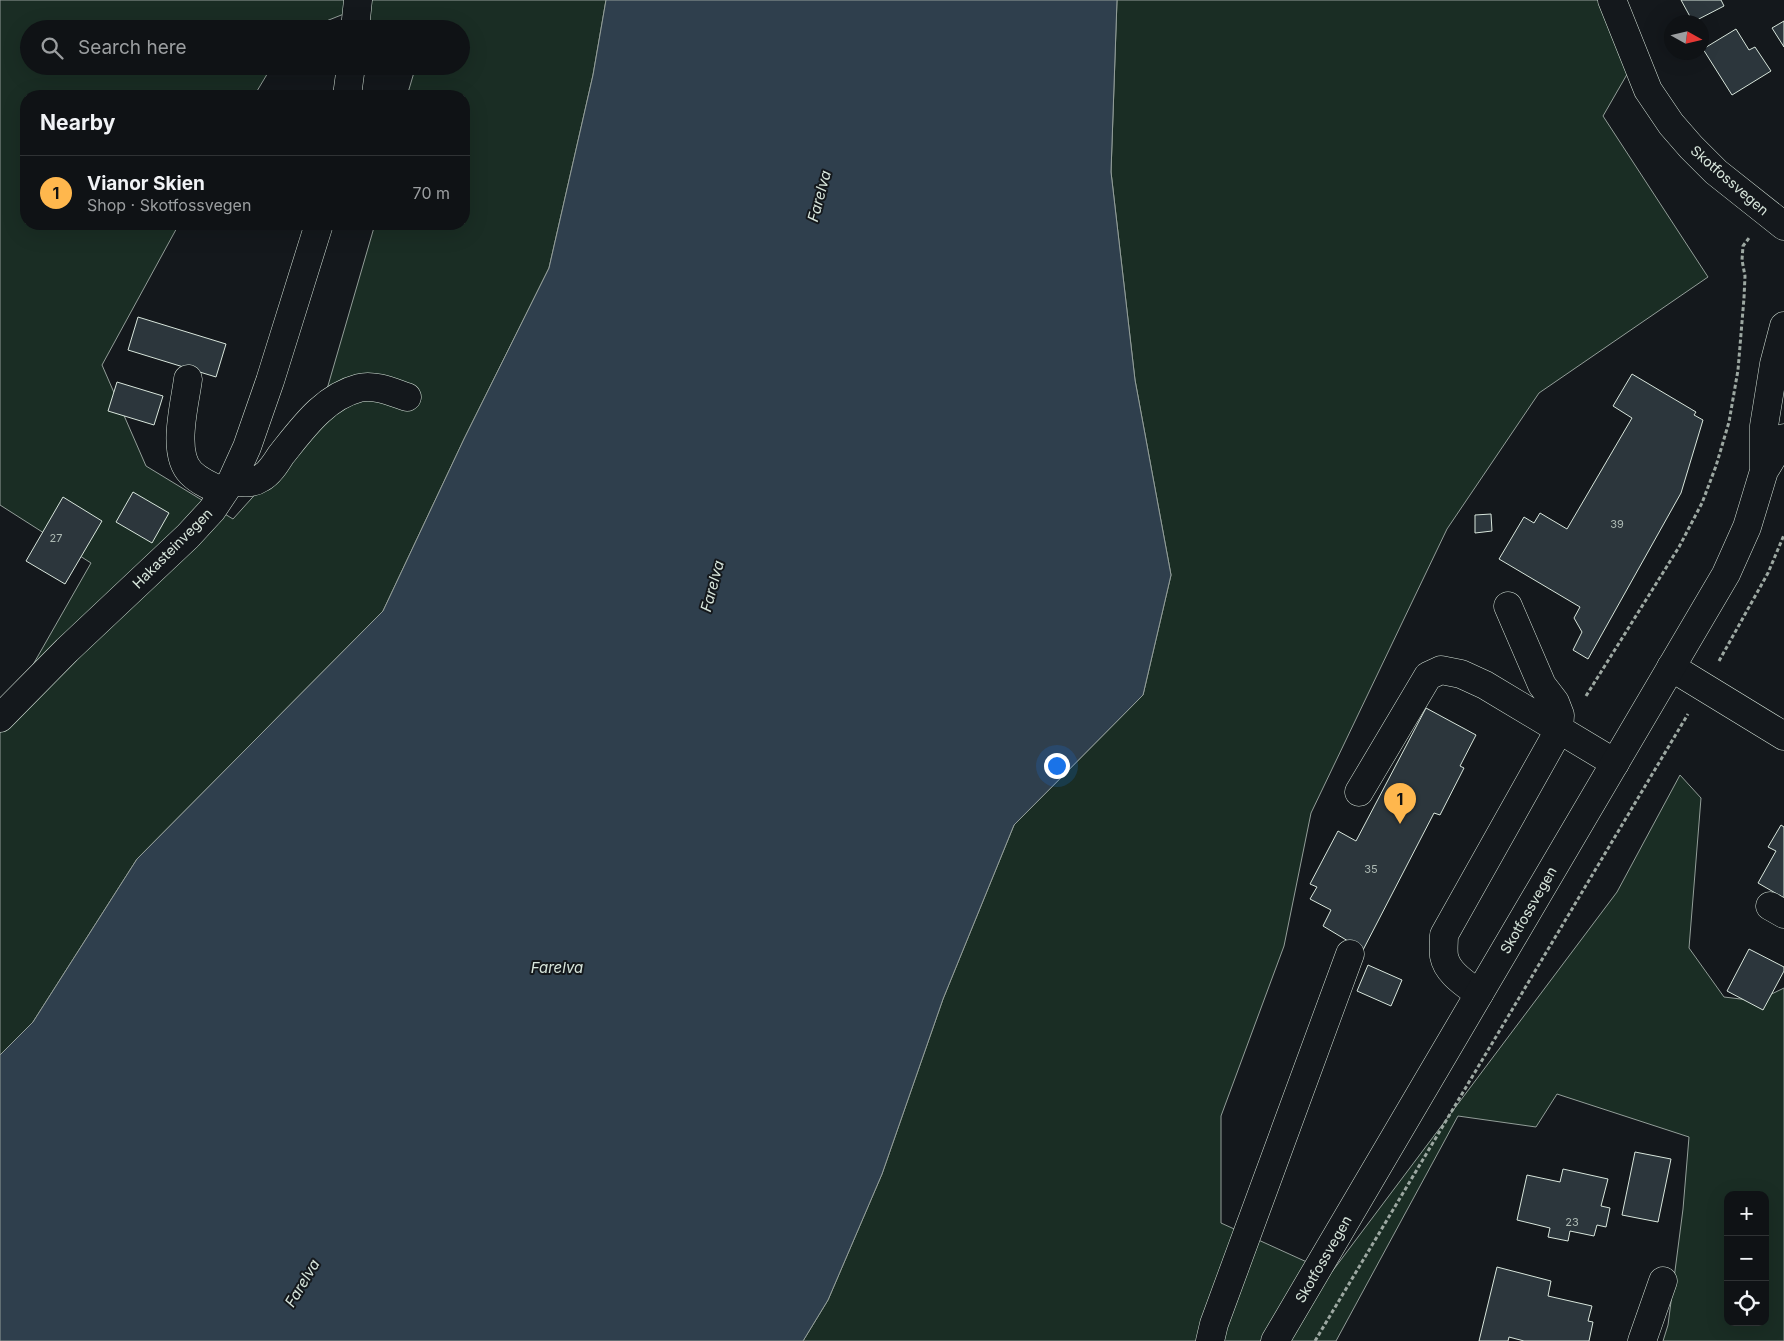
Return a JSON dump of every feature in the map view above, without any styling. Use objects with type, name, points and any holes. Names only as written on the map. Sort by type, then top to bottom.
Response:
[{"type":"main road","points":[[356,20],[358,0]]},
{"type":"main road","name":"Skotfossvegen","points":[[1612,0],[1648,90],[1671,124],[1716,172],[1776,220]]},
{"type":"main road","points":[[349,90],[350,75]]},
{"type":"main road","name":"Hakasteinvegen","points":[[0,718],[66,650],[188,536],[212,510],[228,486],[247,447],[270,381],[317,230]]},
{"type":"main road","name":"Skotfossvegen","points":[[1764,470],[1764,426],[1774,364],[1784,326]]},
{"type":"main road","points":[[188,379],[180,439],[181,459],[190,472],[201,481],[228,486],[263,478],[312,417],[331,402],[347,393],[360,388],[372,388],[387,390],[407,397]]},
{"type":"main road","name":"Skotfossvegen","points":[[1275,1341],[1726,574],[1747,527],[1764,470],[1784,438]]},
{"type":"main road","points":[[1479,994],[1457,977],[1448,966],[1444,955],[1444,935],[1562,731],[1560,715],[1555,702],[1542,684],[1508,606]]},
{"type":"main road","points":[[1671,667],[1784,736]]},
{"type":"main road","points":[[1359,792],[1428,676],[1441,670],[1461,674],[1485,685],[1615,763]]},
{"type":"main road","points":[[1210,1341],[1214,1324],[1256,1207],[1350,954]]},
{"type":"main road","points":[[1642,1341],[1663,1281]]},
{"type":"path","points":[[1562,731],[1680,547],[1702,503],[1716,466],[1726,430],[1738,370],[1745,276],[1742,260],[1743,246],[1776,220]]},
{"type":"path","points":[[1315,1341],[1704,688],[1768,573],[1784,535]]},
{"type":"green space","points":[[0,0],[606,0],[593,75],[549,268],[464,439],[383,611],[137,859],[33,1022],[0,1055],[0,713],[18,691],[91,563],[0,505]],"holes":[[[354,10],[365,20],[470,20],[470,75],[413,75],[409,90],[470,90],[470,230],[373,230],[316,427],[233,519],[146,466],[102,365],[176,230],[20,230],[20,90],[258,90],[267,75],[20,75],[20,20],[329,20]]]},
{"type":"green space","points":[[1117,0],[1611,0],[1637,57],[1603,116],[1708,277],[1539,393],[1447,529],[1311,813],[1284,946],[1221,1116],[1221,1223],[1331,1273],[1617,892],[1680,775],[1701,798],[1689,948],[1724,997],[1757,1001],[1784,988],[1784,1341],[1663,1341],[1668,1325],[1683,1209],[1689,1137],[1557,1094],[1536,1127],[1458,1116],[1336,1341],[803,1341],[828,1300],[882,1174],[943,999],[1014,825],[1143,695],[1171,575],[1135,380],[1111,172]]},
{"type":"water","name":"Farelva","points":[[606,0],[1117,0],[1111,172],[1135,380],[1171,575],[1143,695],[1014,825],[943,999],[882,1174],[828,1300],[803,1341],[0,1341],[0,1055],[33,1022],[137,859],[383,611],[464,439],[549,268],[593,75]]},
{"type":"building","points":[[1681,0],[1721,0],[1724,6],[1707,15],[1689,15]]},
{"type":"building","points":[[1784,21],[1784,47],[1772,28]]},
{"type":"building","points":[[1736,29],[1749,50],[1755,47],[1771,71],[1732,95],[1709,59],[1709,45]]},
{"type":"building","points":[[138,317],[226,344],[216,377],[128,350]]},
{"type":"building","points":[[1632,374],[1696,412],[1694,415],[1703,420],[1681,493],[1588,659],[1573,650],[1582,632],[1574,618],[1580,607],[1499,559],[1524,517],[1534,523],[1540,513],[1567,529],[1632,418],[1613,406]]},
{"type":"building","points":[[117,382],[163,396],[154,425],[108,411]]},
{"type":"building","points":[[133,492],[169,513],[152,543],[116,522]]},
{"type":"building","points":[[63,497],[102,521],[65,584],[26,561]]},
{"type":"building","points":[[1491,514],[1492,531],[1475,533],[1475,515]]},
{"type":"building","points":[[1426,708],[1476,735],[1460,766],[1464,768],[1440,815],[1434,813],[1363,950],[1323,926],[1331,910],[1310,899],[1317,887],[1310,884],[1338,831],[1356,841]]},
{"type":"building","points":[[1781,825],[1784,827],[1784,898],[1758,883],[1776,851],[1768,847]]},
{"type":"building","points":[[1749,949],[1784,967],[1784,971],[1763,1010],[1727,991]]},
{"type":"building","points":[[1368,965],[1402,980],[1391,1006],[1357,991]]},
{"type":"building","points":[[1635,1152],[1671,1159],[1658,1222],[1622,1215]]},
{"type":"building","points":[[1563,1169],[1608,1179],[1601,1206],[1610,1208],[1606,1227],[1597,1225],[1594,1236],[1570,1231],[1568,1241],[1548,1237],[1550,1228],[1517,1220],[1527,1175],[1560,1182]]},
{"type":"building","points":[[1497,1267],[1551,1281],[1548,1296],[1592,1306],[1588,1321],[1593,1322],[1589,1341],[1524,1341],[1509,1337],[1508,1341],[1479,1341]]},
{"type":"place","name":"Vianor Skien","points":[[1400,824]]}]
